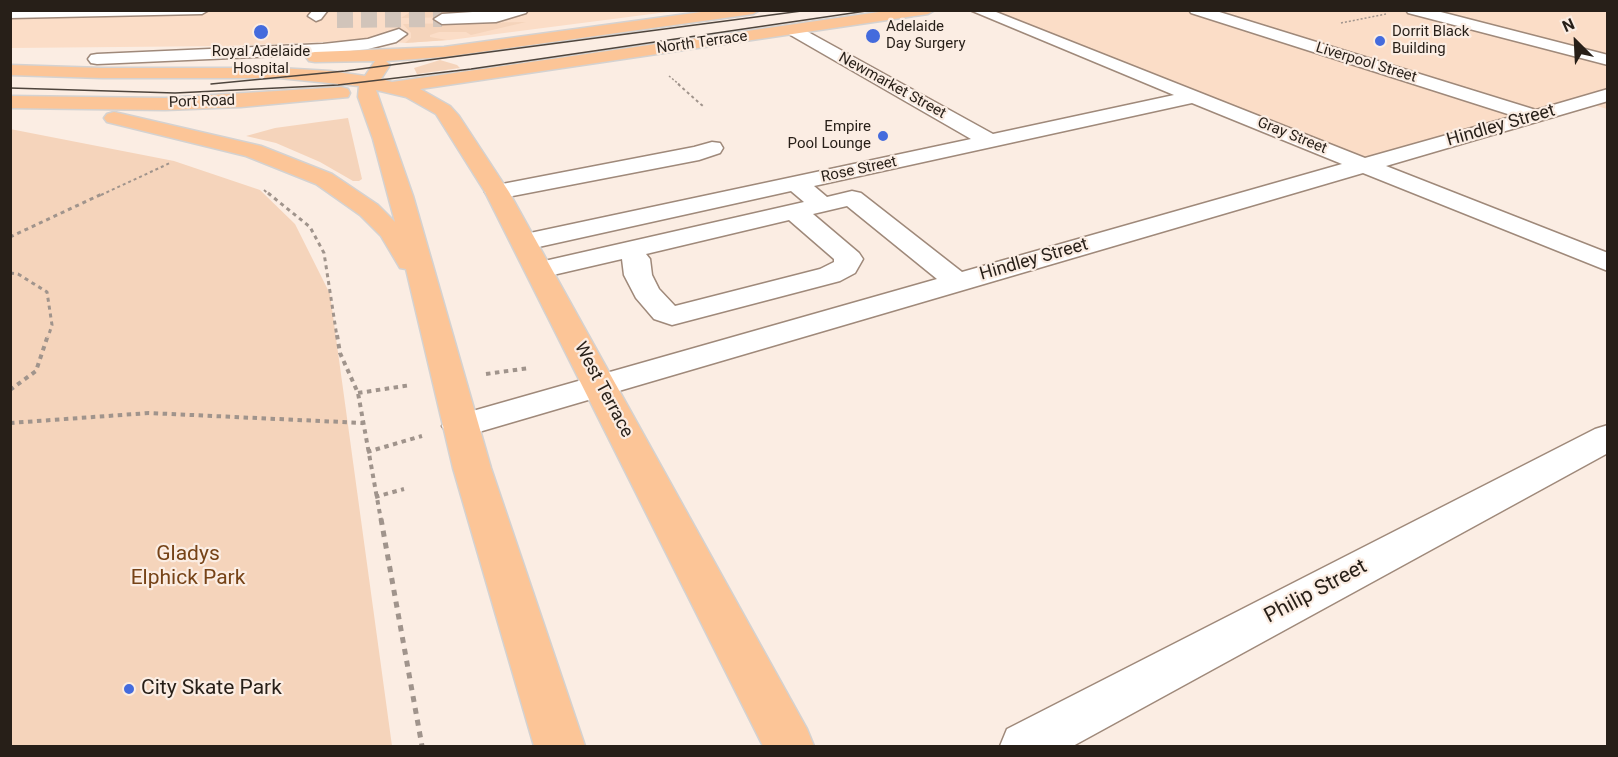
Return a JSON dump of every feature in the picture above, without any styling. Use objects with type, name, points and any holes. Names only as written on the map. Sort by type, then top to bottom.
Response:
[{"type":"main road","name":"North Terrace","points":[[387,57],[444,52],[753,10]]},
{"type":"main road","name":"North Terrace","points":[[393,87],[928,10]]},
{"type":"main road","name":"North Terrace","points":[[369,86],[409,63],[444,52]]},
{"type":"main road","points":[[10,61],[387,57]]},
{"type":"main road","points":[[387,57],[369,86],[401,196],[460,426],[560,747]]},
{"type":"main road","name":"Port Road","points":[[10,70],[113,74],[279,73],[369,86],[393,87]]},
{"type":"main road","name":"North Terrace","points":[[434,103],[448,88],[476,76]]},
{"type":"main road","name":"Port Road","points":[[10,103],[205,103],[369,86]]},
{"type":"main road","name":"West Terrace","points":[[393,87],[434,103],[452,120],[497,192],[789,747]]},
{"type":"main road","points":[[10,103],[72,110],[177,131],[253,151],[324,179],[360,203],[390,232],[403,249],[426,293]]},
{"type":"street","points":[[10,14],[202,10]]},
{"type":"street","points":[[442,19],[496,17],[521,10]]},
{"type":"street","name":"Gray Street","points":[[977,10],[1608,263]]},
{"type":"street","name":"Liverpool Street","points":[[1196,10],[1536,116]]},
{"type":"street","points":[[1413,10],[1608,60]]},
{"type":"street","points":[[97,59],[308,50],[368,44],[390,39],[394,28],[398,42],[387,57]]},
{"type":"street","name":"Newmarket Street","points":[[794,30],[990,141]]},
{"type":"street","name":"Hindley Street","points":[[460,426],[1608,95]]},
{"type":"street","name":"Rose Street","points":[[525,242],[1193,97]]},
{"type":"street","points":[[497,192],[699,153],[712,148]]},
{"type":"street","points":[[796,183],[822,205]]},
{"type":"street","points":[[540,270],[852,198],[957,282]]},
{"type":"street","points":[[629,249],[636,259],[638,275],[646,292],[665,313],[672,316],[830,275],[845,267],[849,259],[785,214]]},
{"type":"street","name":"Philip Street","points":[[1025,747],[1608,437]]},
{"type":"path","points":[[661,69],[704,107]]},
{"type":"path","points":[[10,237],[179,158]]},
{"type":"path","points":[[261,188],[310,227],[324,253],[340,353],[358,393],[422,747]]},
{"type":"path","points":[[10,273],[18,274],[46,292],[52,325],[36,371],[10,390]]},
{"type":"path","points":[[10,423],[149,413],[363,423]]},
{"type":"path","points":[[367,452],[460,426]]},
{"type":"path","points":[[375,497],[404,489]]},
{"type":"shaded area","points":[[987,10],[1607,11],[1607,109],[1584,102],[1364,165]]},
{"type":"shaded area","name":"Royal Adelaide Hospital","points":[[10,11],[675,11],[450,40],[405,43],[373,40],[227,46],[11,48]]},
{"type":"green space","points":[[412,11],[508,11],[465,17],[401,18]]},
{"type":"green space","points":[[526,22],[471,35],[466,32],[439,32],[430,37],[447,40],[405,43],[411,38],[411,33],[403,24]]},
{"type":"green space","points":[[440,60],[460,68],[417,74],[414,68]]},
{"type":"green space","points":[[348,118],[362,179],[359,181],[353,181],[320,162],[276,143],[246,136],[275,128]]},
{"type":"green space","name":"Gladys Elphick Park","points":[[10,129],[174,161],[260,190],[295,224],[330,294],[392,746],[11,746]]},
{"type":"tunnel","points":[[337,20],[442,19]]},
{"type":"tram line","points":[[211,84],[345,71],[809,10]]},
{"type":"tram line","points":[[10,88],[175,93],[338,85],[471,69],[873,10]]},
{"type":"place","name":"Royal Adelaide Hospital","points":[[261,32]]},
{"type":"place","name":"Adelaide Day Surgery","points":[[873,36]]},
{"type":"place","name":"Dorrit Black Building","points":[[1380,41]]},
{"type":"place","name":"Empire Pool Lounge","points":[[883,136]]},
{"type":"place","name":"City Skate Park","points":[[129,689]]}]
